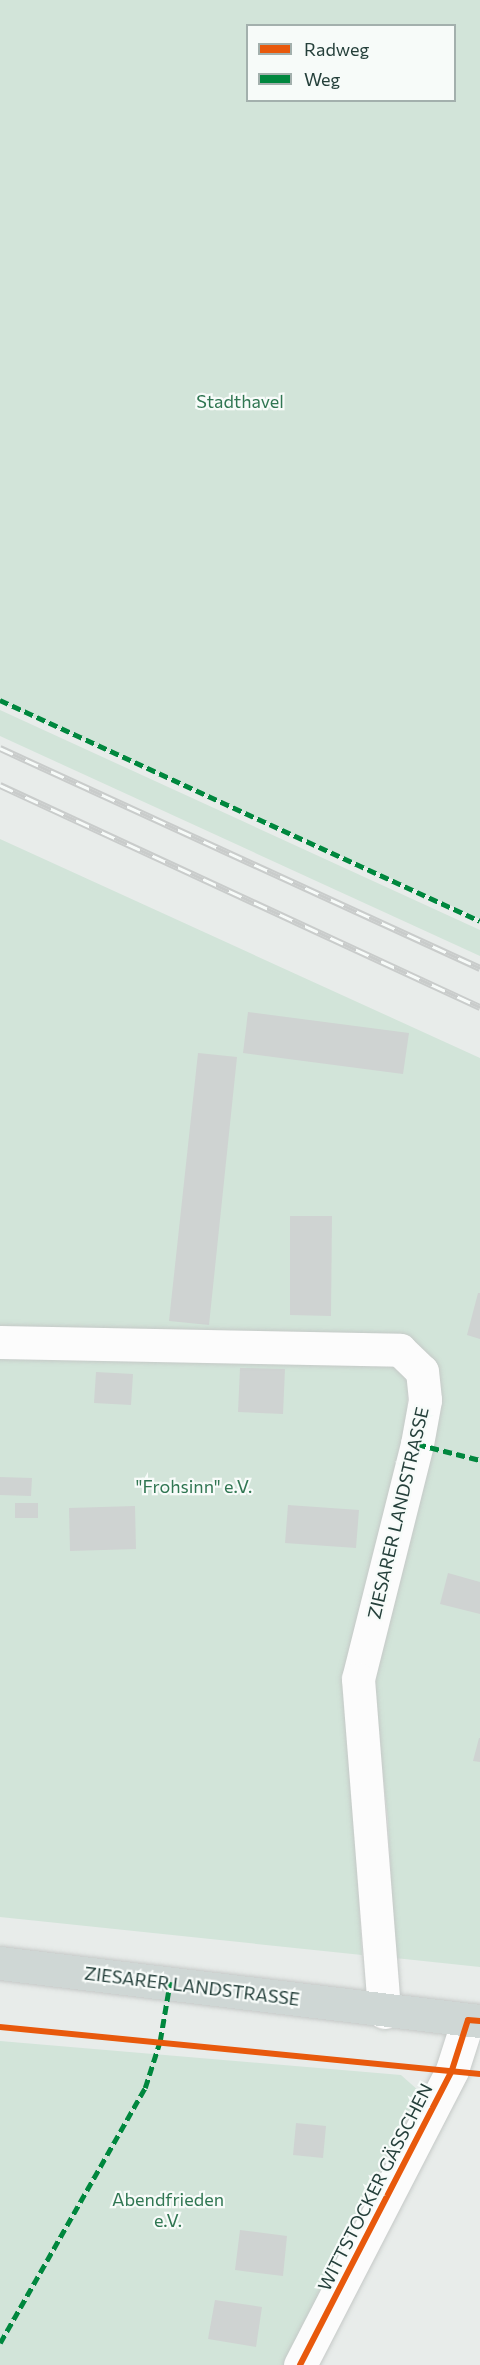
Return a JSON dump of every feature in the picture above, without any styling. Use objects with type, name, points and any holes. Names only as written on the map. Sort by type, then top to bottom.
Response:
[{"type":"main road","name":"ZIESARER LANDSTRASSE","points":[[0,1963],[384,2012],[474,2020]]},
{"type":"street","name":"ZIESARER LANDSTRASSE","points":[[0,1342],[400,1350],[422,1371],[425,1400],[417,1444],[358,1679],[384,2012]]},
{"type":"street","name":"WITTSTOCKER GÄSSCHEN","points":[[300,2365],[452,2070],[474,2020]]},
{"type":"green space","name":"Stadthavel","points":[[0,0],[480,0],[480,919],[0,702]]},
{"type":"green space","points":[[0,710],[480,930],[480,956],[0,736]]},
{"type":"green space","name":"\"Frohsinn\" e.V.","points":[[0,839],[480,1058],[480,1967],[395,1958],[388,1820],[373,1683],[437,1425],[437,1365],[409,1365],[406,1432],[346,1675],[362,1955],[0,1917]]},
{"type":"green space","name":"Abendfrieden e.V.","points":[[0,2041],[401,2075],[419,2091],[284,2365],[0,2365]]},
{"type":"building","points":[[248,1012],[409,1033],[403,1074],[243,1053]]},
{"type":"building","points":[[198,1053],[237,1057],[209,1325],[169,1321]]},
{"type":"building","points":[[290,1216],[332,1216],[331,1316],[290,1315]]},
{"type":"building","points":[[478,1293],[480,1293],[480,1339],[467,1335]]},
{"type":"building","points":[[240,1368],[285,1369],[283,1414],[238,1412]]},
{"type":"building","points":[[96,1372],[133,1374],[131,1405],[94,1403]]},
{"type":"building","points":[[0,1477],[32,1478],[31,1496],[0,1495]]},
{"type":"building","points":[[15,1503],[38,1503],[38,1518],[15,1518]]},
{"type":"building","points":[[288,1505],[359,1510],[356,1548],[285,1543]]},
{"type":"building","points":[[135,1506],[136,1549],[70,1551],[69,1508]]},
{"type":"building","points":[[448,1573],[480,1582],[480,1614],[440,1604]]},
{"type":"building","points":[[480,1738],[480,1762],[473,1761]]},
{"type":"building","points":[[296,2123],[326,2126],[323,2158],[293,2155]]},
{"type":"building","points":[[240,2230],[287,2236],[283,2276],[235,2270]]},
{"type":"building","points":[[215,2300],[262,2307],[256,2347],[208,2339]]},
{"type":"railway","points":[[0,748],[480,968]]},
{"type":"railway","points":[[0,785],[480,1007]]},
{"type":"marked path","points":[[0,700],[480,921]]},
{"type":"marked path","points":[[417,1444],[480,1460]]},
{"type":"marked path","points":[[0,2343],[145,2088],[160,2041],[170,1982]]},
{"type":"cycle path","points":[[300,2365],[452,2070],[468,2020],[480,2021]]},
{"type":"cycle path","points":[[0,2027],[480,2074]]}]
